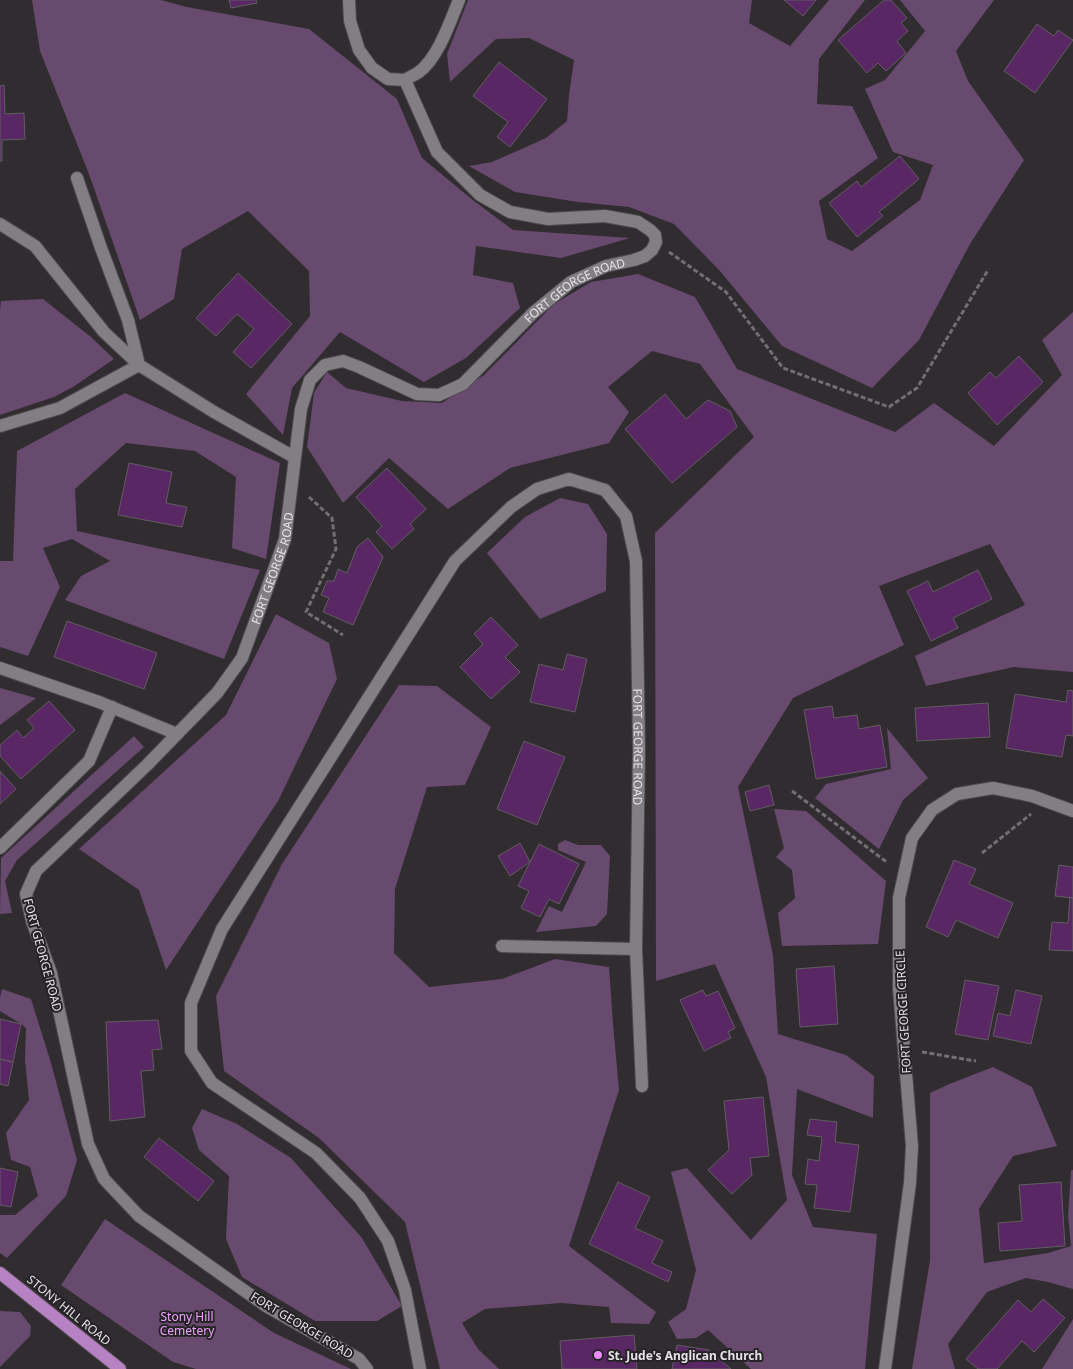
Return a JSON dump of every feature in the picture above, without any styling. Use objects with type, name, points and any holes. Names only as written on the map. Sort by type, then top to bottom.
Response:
[{"type":"main road","name":"STONY HILL ROAD","points":[[0,1273],[120,1369]]},
{"type":"street","points":[[349,0],[350,21],[359,50],[372,68],[388,78],[405,80],[419,72],[434,55],[458,0]]},
{"type":"street","points":[[405,80],[437,152],[480,195],[510,212],[548,219],[605,216],[638,222],[655,235],[656,242]]},
{"type":"street","points":[[77,178],[128,320],[139,365]]},
{"type":"street","points":[[0,224],[35,246],[104,332],[139,365],[214,412],[294,456]]},
{"type":"street","name":"FORT GEORGE ROAD","points":[[367,1369],[359,1359],[266,1306],[139,1216],[104,1179],[88,1144],[51,973],[32,921],[26,894],[36,871],[147,765],[217,693],[242,658],[285,539],[301,409],[310,380],[325,365],[342,361],[417,394],[439,396],[463,384],[533,313],[571,282],[606,266],[645,256],[652,250],[656,242]]},
{"type":"street","points":[[0,426],[60,408],[139,365]]},
{"type":"street","name":"FORT GEORGE ROAD","points":[[420,1369],[405,1290],[388,1241],[360,1198],[316,1153],[212,1083],[191,1051],[191,1003],[222,929],[455,561],[512,507],[537,489],[569,479],[605,490],[626,516],[636,561],[639,749],[636,949],[642,1086]]},
{"type":"street","points":[[0,668],[99,702],[177,734]]},
{"type":"street","points":[[0,848],[89,761],[112,707]]},
{"type":"street","name":"FORT GEORGE CIRCLE","points":[[885,1369],[910,1183],[912,1146],[899,980],[899,898],[912,838],[932,810],[957,794],[992,788],[1032,796],[1073,811]]},
{"type":"street","points":[[502,946],[636,949]]},
{"type":"path","points":[[656,242],[726,292],[783,368],[889,407],[917,388],[988,270]]},
{"type":"path","points":[[292,482],[332,518],[336,549],[306,612],[343,635]]},
{"type":"path","points":[[792,791],[904,876]]},
{"type":"path","points":[[982,853],[1047,802]]},
{"type":"path","points":[[904,1049],[976,1061]]},
{"type":"green space","points":[[32,0],[161,0],[187,7],[309,29],[397,99],[422,158],[513,230],[630,238],[561,258],[476,246],[473,275],[513,283],[520,308],[466,358],[424,382],[340,332],[292,388],[283,435],[246,394],[310,316],[309,271],[248,211],[182,249],[174,299],[140,320],[89,174],[40,51]]},
{"type":"green space","points":[[468,0],[752,0],[749,23],[790,46],[829,0],[865,0],[819,59],[817,104],[852,106],[878,158],[819,201],[827,239],[852,251],[920,200],[933,165],[893,152],[865,89],[885,80],[925,31],[900,0],[994,0],[956,51],[968,81],[1024,160],[970,244],[919,340],[872,388],[782,346],[720,271],[674,224],[629,207],[578,202],[515,192],[469,166],[492,162],[546,138],[567,121],[574,60],[529,38],[496,39],[450,82],[447,54]]},
{"type":"green space","points":[[638,274],[695,297],[737,369],[895,432],[934,403],[994,446],[1062,375],[1042,340],[1073,312],[1073,672],[1014,667],[926,686],[915,656],[1025,605],[990,544],[879,586],[904,645],[793,698],[738,787],[773,955],[778,1034],[846,1055],[874,1076],[873,1118],[797,1089],[792,1175],[813,1227],[877,1234],[865,1369],[751,1369],[708,1330],[696,1338],[677,1339],[668,1322],[686,1309],[696,1270],[671,1172],[687,1168],[751,1240],[787,1200],[766,1077],[715,964],[656,981],[655,533],[754,437],[700,364],[652,351],[608,387],[629,412],[609,443],[510,468],[448,509],[389,458],[343,503],[307,447],[314,393],[327,372],[346,388],[402,401],[442,403],[484,375],[554,304],[591,282]]},
{"type":"green space","points":[[43,299],[91,337],[114,359],[73,387],[54,397],[0,415],[1,301]]},
{"type":"green space","points":[[125,393],[280,463],[266,559],[232,548],[236,477],[195,451],[126,443],[75,489],[77,531],[260,570],[224,659],[65,600],[81,576],[110,561],[72,539],[43,548],[60,587],[28,656],[0,647],[0,561],[13,561],[17,451]]},
{"type":"green space","points":[[560,498],[588,504],[607,534],[606,591],[540,619],[487,553],[525,517]]},
{"type":"green space","points":[[276,614],[329,643],[337,679],[278,801],[166,970],[139,890],[79,849],[226,715]]},
{"type":"green space","points":[[399,685],[437,686],[491,727],[465,785],[427,787],[395,889],[394,953],[429,987],[502,979],[555,959],[609,967],[619,1090],[569,1246],[656,1312],[649,1324],[611,1323],[609,1307],[561,1303],[485,1309],[462,1323],[478,1349],[499,1369],[440,1369],[405,1222],[319,1138],[224,1071],[216,996],[282,864]]},
{"type":"green space","points":[[0,688],[36,698],[0,725]]},
{"type":"green space","points":[[887,728],[928,778],[903,800],[879,849],[815,798],[826,784],[891,769]]},
{"type":"green space","points":[[134,736],[144,747],[17,860],[5,881],[12,913],[0,914],[1,858]]},
{"type":"green space","points":[[774,809],[806,811],[886,881],[878,944],[782,946],[778,913],[795,898],[792,870],[776,857],[784,848]]},
{"type":"green space","points":[[565,840],[578,845],[601,845],[610,856],[607,914],[596,926],[536,932],[549,906],[562,912],[586,862],[558,850],[558,844]]},
{"type":"green space","points":[[2,989],[31,999],[51,1063],[77,1160],[66,1196],[7,1258],[0,1253],[0,1215],[15,1215],[38,1196],[30,1167],[11,1160],[6,1133],[29,1100],[25,1060],[26,1028],[0,1011]]},
{"type":"green space","points":[[993,1067],[1032,1087],[1057,1146],[1013,1156],[979,1209],[984,1263],[1048,1253],[1071,1246],[1068,1216],[1071,1170],[1073,1170],[1073,1289],[1026,1278],[987,1292],[948,1344],[955,1369],[912,1369],[930,1260],[930,1093]]},
{"type":"green space","points":[[202,1109],[237,1124],[291,1158],[362,1238],[402,1306],[377,1321],[315,1321],[242,1277],[226,1239],[229,1176],[199,1150],[192,1128]]},
{"type":"green space","name":"Stony Hill Cemetery","points":[[105,1219],[274,1333],[351,1369],[196,1369],[173,1362],[61,1285]]},
{"type":"green space","points":[[0,1311],[20,1312],[31,1326],[30,1336],[0,1367]]},
{"type":"green space","points":[[1073,1319],[1073,1369],[1042,1369]]},
{"type":"building","points":[[229,0],[256,0],[257,3],[231,8]]},
{"type":"building","points":[[784,0],[816,0],[803,16]]},
{"type":"building","points":[[884,0],[891,0],[907,18],[901,23],[908,31],[897,41],[906,53],[886,71],[878,63],[867,73],[838,40]]},
{"type":"building","points":[[1037,24],[1054,36],[1058,30],[1073,40],[1035,93],[1004,71]]},
{"type":"building","points":[[499,62],[547,99],[510,147],[497,137],[508,122],[473,96]]},
{"type":"building","points":[[4,85],[5,114],[24,113],[25,139],[2,140],[2,161],[0,161],[0,86]]},
{"type":"building","points":[[900,156],[919,179],[879,212],[883,216],[857,237],[829,203],[857,181],[861,187]]},
{"type":"building","points":[[238,273],[292,324],[251,368],[233,352],[254,329],[237,314],[216,336],[196,318]]},
{"type":"building","points":[[1019,356],[1043,382],[997,425],[968,393],[990,372],[996,378]]},
{"type":"building","points":[[665,394],[686,419],[708,400],[730,411],[737,427],[672,483],[625,429]]},
{"type":"building","points":[[129,463],[172,472],[166,503],[187,507],[182,527],[118,515]]},
{"type":"building","points":[[387,468],[426,509],[410,524],[414,529],[392,549],[376,532],[382,526],[356,497]]},
{"type":"building","points":[[368,538],[383,557],[353,625],[323,612],[329,598],[321,595],[327,581],[334,581],[338,569],[347,573],[357,547]]},
{"type":"building","points":[[978,570],[992,599],[953,618],[958,628],[931,641],[907,591],[928,581],[933,592]]},
{"type":"building","points":[[491,617],[518,645],[505,657],[520,672],[491,699],[460,667],[483,644],[474,634]]},
{"type":"building","points":[[67,621],[157,653],[144,689],[54,657]]},
{"type":"building","points":[[567,654],[587,659],[575,712],[530,702],[539,664],[563,670]]},
{"type":"building","points":[[1068,690],[1073,691],[1073,736],[1066,735],[1062,757],[1006,748],[1015,694],[1066,702]]},
{"type":"building","points":[[49,701],[75,730],[21,779],[0,756],[0,745],[17,730],[23,738],[34,728],[27,720]]},
{"type":"building","points":[[988,703],[990,737],[917,741],[915,708]]},
{"type":"building","points":[[832,706],[834,718],[857,715],[859,729],[880,725],[887,767],[816,779],[804,710]]},
{"type":"building","points":[[524,741],[565,757],[537,825],[497,809]]},
{"type":"building","points":[[0,771],[16,789],[0,804]]},
{"type":"building","points":[[769,785],[774,805],[750,811],[745,792]]},
{"type":"building","points":[[520,843],[530,862],[510,876],[498,856]]},
{"type":"building","points":[[539,844],[579,864],[559,904],[549,899],[540,917],[521,908],[529,891],[518,886]]},
{"type":"building","points":[[954,860],[976,869],[969,884],[1013,903],[998,938],[956,920],[948,937],[926,927]]},
{"type":"building","points":[[1059,865],[1073,867],[1073,898],[1055,896]]},
{"type":"building","points":[[1070,897],[1073,898],[1073,951],[1049,950],[1052,922],[1068,923]]},
{"type":"building","points":[[834,966],[838,1024],[800,1027],[796,969]]},
{"type":"building","points":[[965,980],[999,986],[988,1040],[955,1034]]},
{"type":"building","points":[[703,990],[706,996],[718,991],[735,1028],[728,1032],[731,1038],[704,1051],[680,1000]]},
{"type":"building","points":[[1016,990],[1042,996],[1031,1044],[993,1036],[998,1013],[1010,1016]]},
{"type":"building","points":[[0,1019],[21,1024],[13,1062],[0,1059]]},
{"type":"building","points":[[158,1020],[162,1049],[152,1050],[154,1070],[141,1071],[145,1117],[110,1121],[106,1022]]},
{"type":"building","points":[[0,1059],[13,1062],[8,1086],[0,1084]]},
{"type":"building","points":[[763,1097],[769,1156],[750,1158],[752,1175],[732,1194],[708,1170],[729,1150],[724,1101]]},
{"type":"building","points":[[810,1119],[837,1122],[835,1142],[859,1145],[850,1212],[814,1208],[817,1185],[805,1184],[808,1159],[819,1161],[822,1137],[807,1135]]},
{"type":"building","points":[[159,1138],[214,1181],[198,1201],[144,1157]]},
{"type":"building","points":[[0,1168],[18,1172],[11,1207],[0,1205]]},
{"type":"building","points":[[618,1182],[650,1197],[635,1228],[663,1241],[652,1263],[672,1272],[668,1282],[589,1244]]},
{"type":"building","points":[[1061,1182],[1065,1246],[1000,1251],[998,1223],[1022,1221],[1019,1185]]},
{"type":"building","points":[[1043,1299],[1065,1318],[1034,1352],[1022,1341],[997,1369],[978,1369],[966,1359],[1018,1300],[1031,1312]]},
{"type":"building","name":"St. Jude's Anglican Church","points":[[634,1335],[637,1369],[562,1369],[560,1341]]},
{"type":"building","points":[[677,1345],[709,1350],[731,1369],[672,1369]]},
{"type":"place","name":"St. Jude's Anglican Church","points":[[598,1355]]}]
